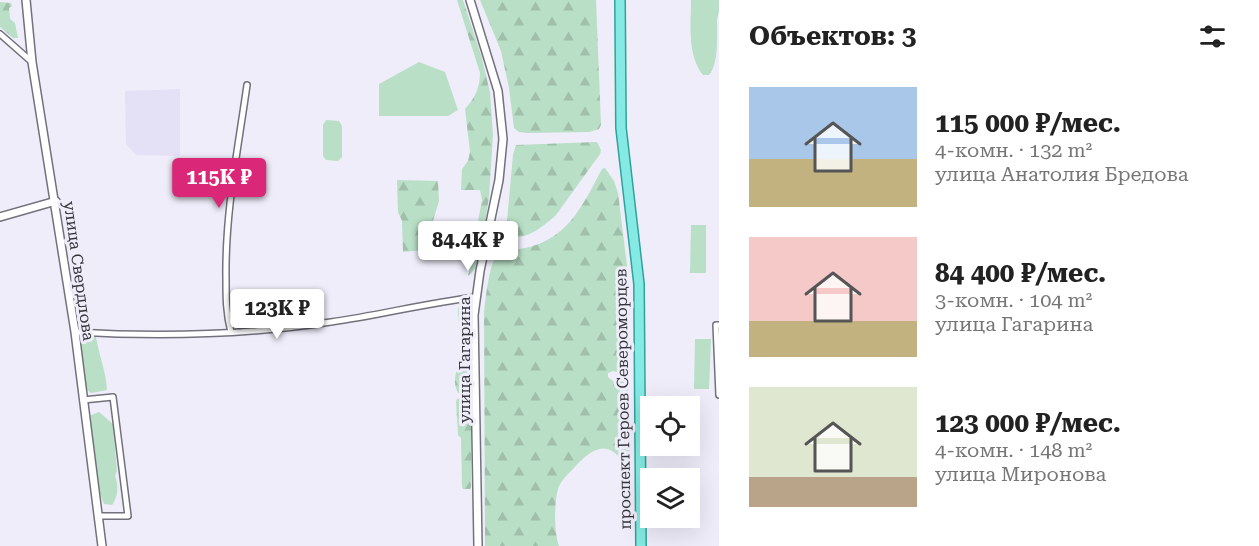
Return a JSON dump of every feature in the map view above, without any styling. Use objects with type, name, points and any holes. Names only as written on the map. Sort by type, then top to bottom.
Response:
[{"type":"main road","name":"проспект Героев Североморцев","points":[[620,0],[621,128],[639,284],[641,546]]},
{"type":"street","name":"улица Свердлова","points":[[26,0],[32,62],[56,201],[75,332],[102,546]]},
{"type":"street","name":"улица Гагарина","points":[[470,0],[498,91],[503,139],[500,180],[476,297],[474,336],[477,377],[478,546]]},
{"type":"street","points":[[0,34],[32,62]]},
{"type":"street","points":[[231,332],[226,316],[226,258],[247,85]]},
{"type":"street","points":[[0,217],[56,201]]},
{"type":"street","points":[[75,332],[156,336],[231,332],[332,322],[476,297]]},
{"type":"street","points":[[719,325],[716,325],[719,395]]},
{"type":"street","points":[[83,400],[113,397],[128,516],[99,516]]},
{"type":"shaded area","points":[[180,89],[180,156],[136,155],[126,144],[125,91]]},
{"type":"green space","points":[[457,0],[463,0],[481,55],[490,92],[493,135],[489,197],[483,235],[475,269],[468,276],[482,200],[480,190],[461,190],[462,169],[468,161],[470,152],[465,109],[476,92],[480,73]]},
{"type":"green space","points":[[480,0],[596,0],[601,125],[599,129],[589,132],[527,133],[519,132],[514,128],[501,51]]},
{"type":"green space","points":[[691,0],[719,0],[716,57],[709,75],[703,75],[694,58],[691,39]]},
{"type":"green space","points":[[0,2],[11,3],[10,19],[15,23],[18,38],[13,38],[0,27]]},
{"type":"green space","points":[[419,62],[445,72],[458,110],[448,116],[379,116],[379,84]]},
{"type":"green space","points":[[326,120],[339,121],[342,126],[342,157],[338,161],[326,160],[323,156],[323,125]]},
{"type":"green space","points":[[597,142],[601,150],[600,154],[556,215],[529,234],[511,236],[507,221],[513,155],[516,145]]},
{"type":"green space","points":[[605,168],[614,181],[618,193],[627,266],[630,316],[628,373],[613,371],[608,373],[608,377],[613,381],[624,379],[628,382],[630,468],[626,467],[613,451],[599,449],[586,456],[565,477],[559,486],[556,502],[555,526],[559,546],[485,546],[484,314],[494,259],[499,254],[533,246],[557,234],[575,215],[602,169]]},
{"type":"green space","points":[[397,180],[438,181],[439,201],[424,250],[403,252]]},
{"type":"green space","points":[[691,225],[706,225],[706,273],[690,273]]},
{"type":"green space","points":[[464,302],[470,303],[470,354],[465,357],[461,354],[458,310]]},
{"type":"green space","points":[[81,336],[96,337],[107,390],[91,393],[85,388],[79,344]]},
{"type":"green space","points":[[695,339],[711,339],[709,389],[694,389]]},
{"type":"green space","points":[[460,362],[471,362],[471,390],[459,394],[455,383],[456,374]]},
{"type":"green space","points":[[457,399],[469,400],[471,406],[470,489],[463,489],[462,486],[461,438],[458,435],[456,402]]},
{"type":"green space","points":[[99,412],[113,424],[117,495],[112,505],[104,504],[99,491],[89,416]]}]
